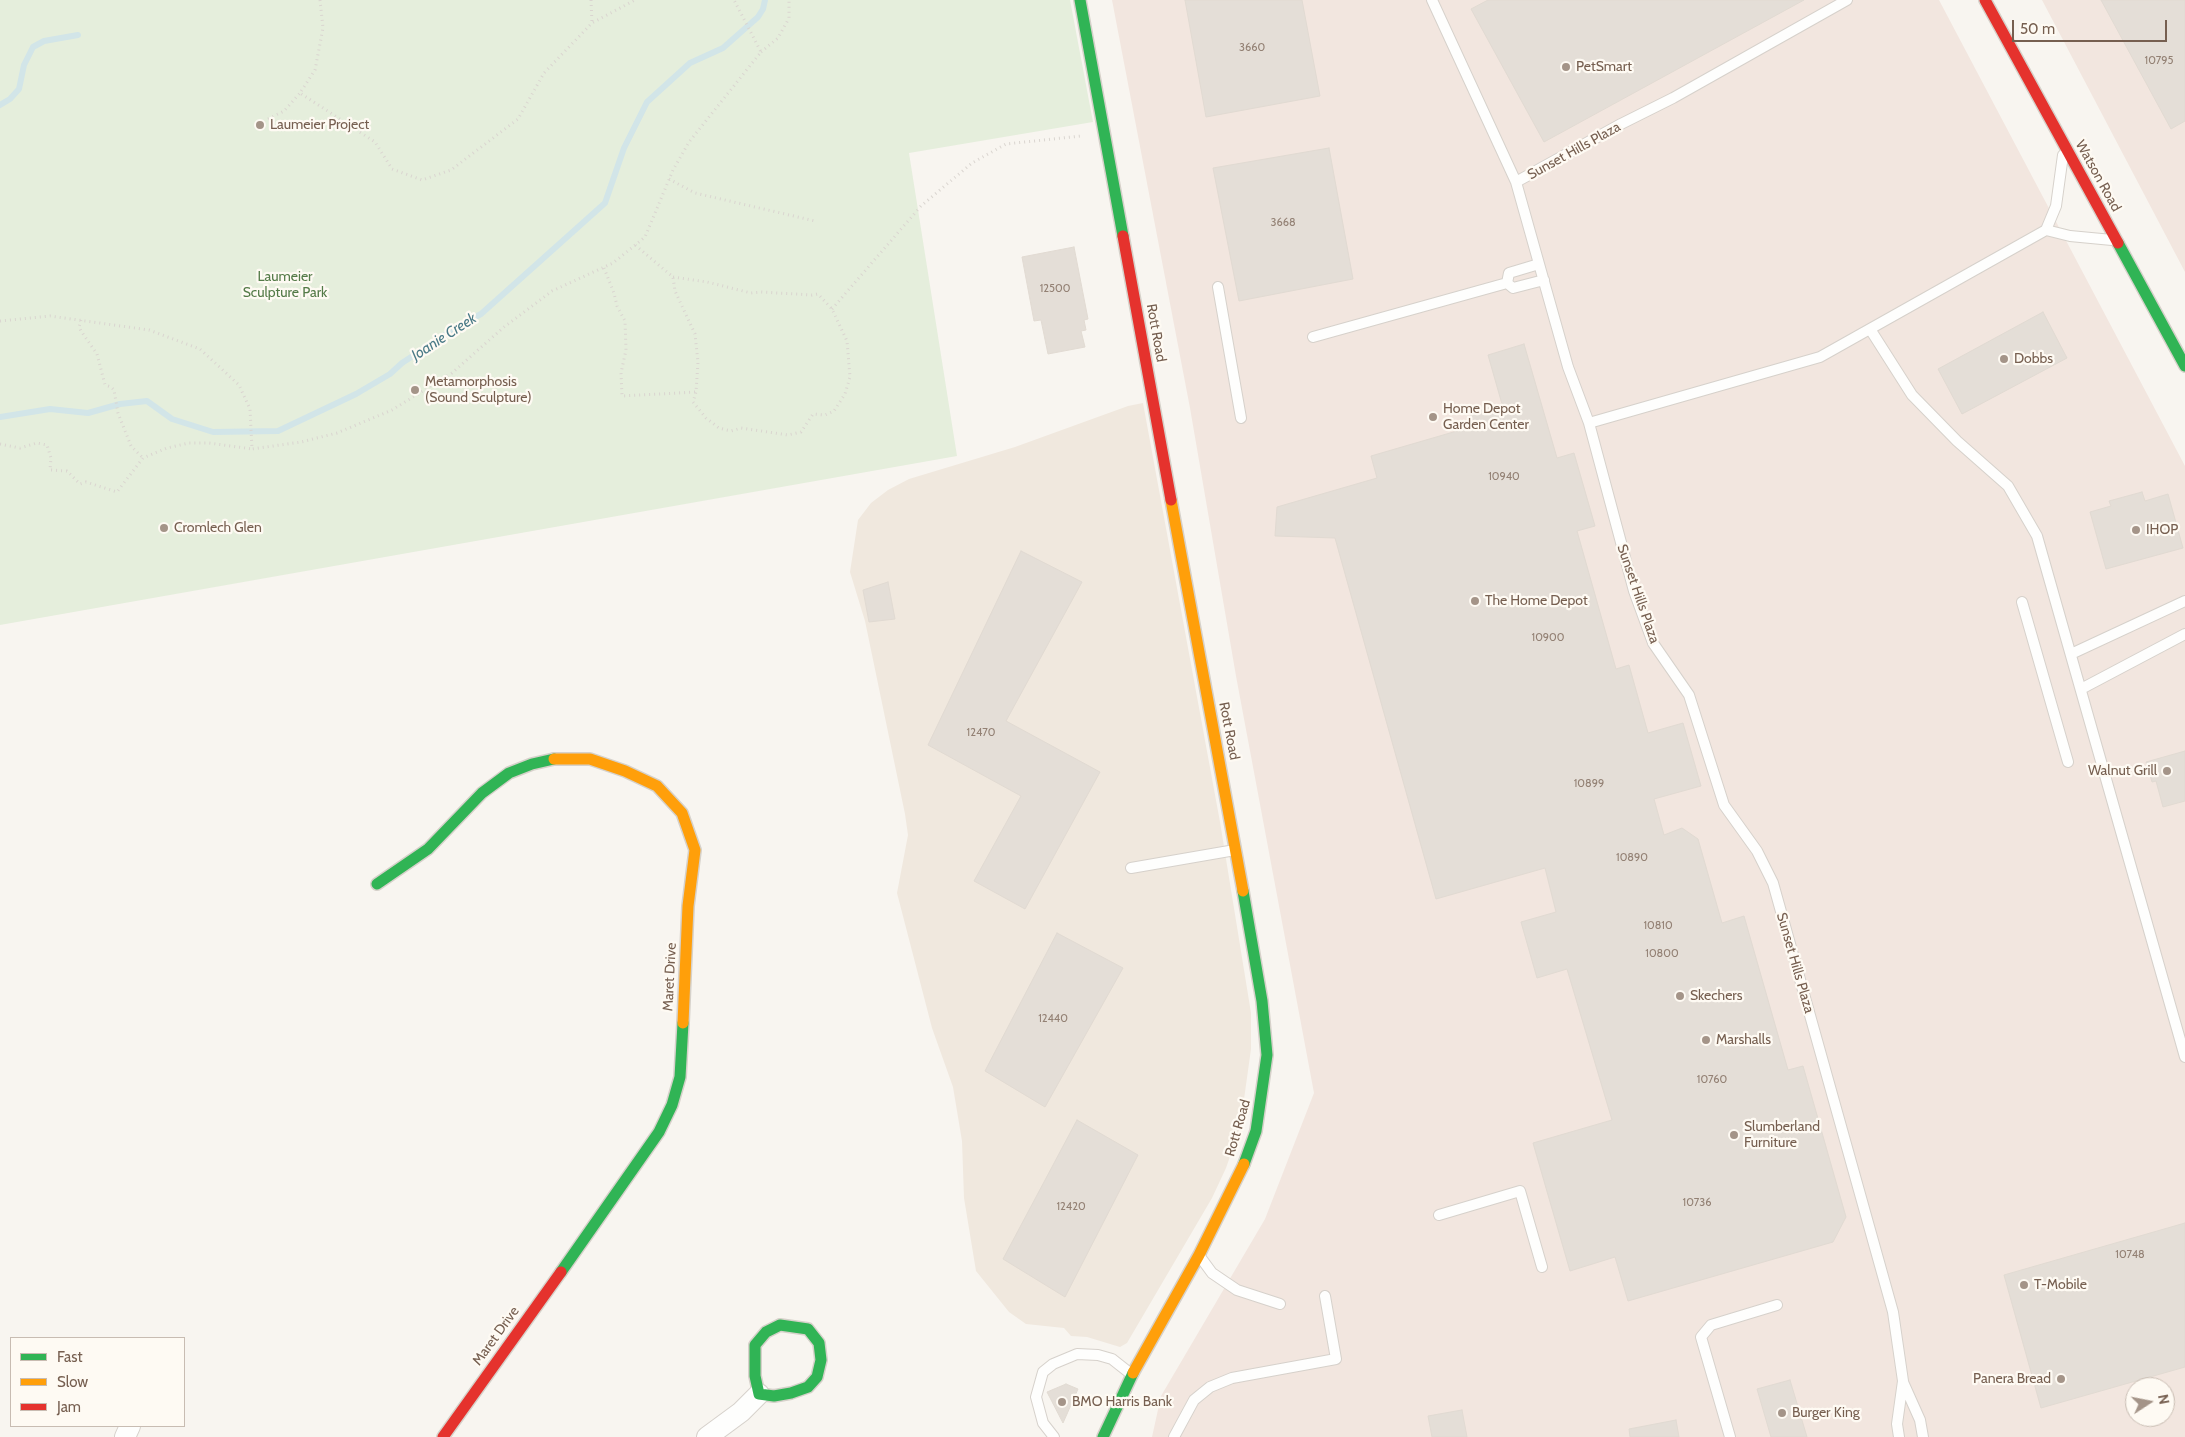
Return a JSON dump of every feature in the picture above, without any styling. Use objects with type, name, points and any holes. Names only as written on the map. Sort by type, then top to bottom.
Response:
[{"type":"street","name":"Rott Road","points":[[1080,0],[1236,850],[1262,1001],[1266,1048],[1265,1076],[1256,1131],[1247,1157],[1227,1203],[1132,1375],[1103,1437]]},
{"type":"street","name":"Watson Road","points":[[1985,0],[2185,366]]},
{"type":"street","name":"Maret Drive","points":[[377,884],[428,849],[482,793],[509,773],[532,764],[555,759],[590,759],[625,771],[657,786],[682,813],[695,850],[688,906],[680,1077],[672,1105],[659,1132],[620,1190],[443,1437]]},
{"type":"street","points":[[780,1325],[794,1325],[808,1329],[818,1343],[821,1360],[817,1377],[808,1387],[791,1393],[774,1396],[759,1394],[755,1376],[755,1345],[766,1332],[780,1325]]},
{"type":"street","points":[[708,1437],[741,1412],[759,1394]]},
{"type":"lane","points":[[1432,0],[1516,182]]},
{"type":"lane","name":"Sunset Hills Plaza","points":[[1847,0],[1673,98],[1516,182],[1568,366],[1589,423],[1634,592],[1653,643],[1689,695],[1724,805],[1757,851],[1773,883],[1893,1312],[1903,1381],[1920,1420],[1923,1437]]},
{"type":"lane","points":[[1589,423],[1820,357],[2046,230],[2056,206],[2064,145]]},
{"type":"lane","points":[[2046,230],[2070,236],[2116,240]]},
{"type":"lane","points":[[1507,282],[1510,274],[1539,264]]},
{"type":"lane","points":[[1507,282],[1513,288],[1544,280]]},
{"type":"lane","points":[[1314,337],[1507,282]]},
{"type":"lane","points":[[1218,287],[1241,418]]},
{"type":"lane","points":[[1870,330],[1912,395],[1956,441],[2008,486],[2037,536],[2072,654],[2097,753],[2185,1057]]},
{"type":"lane","points":[[2072,654],[2185,601]]},
{"type":"lane","points":[[2022,602],[2068,762]]},
{"type":"lane","points":[[2081,688],[2185,634]]},
{"type":"lane","points":[[1131,868],[1236,850]]},
{"type":"lane","points":[[1439,1214],[1520,1191],[1542,1267]]},
{"type":"lane","points":[[1199,1256],[1212,1273],[1237,1290],[1280,1304]]},
{"type":"lane","points":[[1174,1437],[1194,1400],[1210,1387],[1232,1378],[1336,1359],[1324,1296]]},
{"type":"lane","points":[[1730,1437],[1701,1336],[1712,1325],[1777,1305]]},
{"type":"lane","points":[[1054,1437],[1043,1423],[1036,1397],[1043,1372],[1053,1364],[1077,1354],[1098,1355],[1112,1359],[1132,1375]]},
{"type":"lane","name":"Sunset Hills Plaza","points":[[1899,1437],[1896,1424],[1903,1381]]},
{"type":"path","points":[[268,119],[284,110],[300,93],[315,70],[324,28],[320,0]]},
{"type":"path","points":[[591,0],[592,22]]},
{"type":"path","points":[[300,93],[375,142],[392,170],[422,180],[451,170],[518,119],[544,73],[592,22],[635,0]]},
{"type":"path","points":[[734,0],[761,52]]},
{"type":"path","points":[[0,444],[20,448],[36,444],[47,445],[51,458],[50,470],[67,471],[80,484],[86,482],[118,492],[143,458],[167,448],[189,443],[210,443],[252,449],[301,442],[337,433],[392,410],[452,373],[504,327],[552,291],[613,263],[644,237],[669,179],[701,126],[726,98],[761,52],[778,38],[789,18],[790,0]]},
{"type":"path","points":[[832,309],[921,206],[972,163],[1006,144],[1080,136],[1104,131]]},
{"type":"path","points":[[669,179],[695,193],[815,222]]},
{"type":"path","points":[[635,245],[673,277],[707,282],[751,293],[818,294],[832,309],[847,341],[850,377],[845,394],[834,411],[824,415],[813,414],[801,432],[788,435],[741,428],[731,431],[719,428],[706,418],[693,402],[696,392],[698,362],[695,334],[675,291],[673,277]]},
{"type":"path","points":[[604,268],[614,293],[616,306],[625,321],[626,350],[621,373],[622,396],[696,392]]},
{"type":"path","points":[[0,321],[50,316],[81,320],[149,330],[200,349],[239,385],[250,409],[252,449]]},
{"type":"path","points":[[81,320],[79,327],[97,354],[105,385],[111,387],[131,446],[143,458]]},
{"type":"shaded area","points":[[1112,0],[1939,0],[2185,466],[2185,1437],[1152,1437],[1161,1396],[1265,1219],[1314,1093],[1236,676],[1190,408]]},
{"type":"shaded area","points":[[2042,0],[2185,0],[2185,272]]},
{"type":"shaded area","points":[[1143,403],[1220,822],[1251,1013],[1251,1049],[1240,1128],[1226,1168],[1212,1198],[1127,1343],[1120,1347],[1087,1337],[1071,1336],[1064,1328],[1026,1324],[1009,1312],[976,1271],[964,1198],[962,1141],[953,1087],[932,1028],[897,893],[908,835],[905,814],[865,621],[850,572],[858,520],[871,503],[888,490],[909,479],[1015,447],[1128,406]]},
{"type":"green space","name":"Laumeier Sculpture Park","points":[[0,0],[1070,0],[1093,122],[909,153],[957,456],[0,625]]},
{"type":"building","points":[[1185,0],[1302,0],[1320,96],[1206,117]]},
{"type":"building","points":[[1488,0],[1804,0],[1544,142],[1471,9]]},
{"type":"building","points":[[2101,0],[2185,0],[2185,121],[2171,129]]},
{"type":"building","points":[[1329,148],[1353,279],[1239,301],[1213,168]]},
{"type":"building","points":[[1074,247],[1088,319],[1084,320],[1086,330],[1081,331],[1085,347],[1048,354],[1041,320],[1034,321],[1022,257]]},
{"type":"building","points":[[2043,312],[2067,358],[1962,414],[1938,369]]},
{"type":"building","points":[[1524,344],[1557,458],[1574,453],[1595,526],[1577,531],[1616,669],[1629,665],[1648,733],[1683,723],[1701,786],[1654,799],[1664,835],[1682,828],[1698,839],[1722,923],[1744,916],[1788,1070],[1803,1066],[1846,1217],[1833,1242],[1628,1301],[1615,1257],[1570,1271],[1533,1143],[1612,1120],[1567,969],[1537,978],[1521,922],[1556,912],[1545,868],[1436,899],[1335,538],[1275,536],[1277,507],[1377,478],[1371,456],[1474,426],[1470,413],[1502,404],[1488,355]]},
{"type":"building","name":"IHOP","points":[[2142,492],[2145,501],[2168,494],[2183,548],[2106,569],[2090,512],[2111,506],[2109,501]]},
{"type":"building","points":[[1021,551],[1082,582],[1006,721],[1100,772],[1025,909],[974,881],[1021,796],[928,745]]},
{"type":"building","points":[[888,582],[895,619],[869,622],[863,590]]},
{"type":"building","name":"Walnut Grill","points":[[2185,751],[2185,801],[2163,807],[2156,781],[2152,782],[2146,762]]},
{"type":"building","points":[[1057,933],[1123,968],[1045,1107],[985,1071]]},
{"type":"building","points":[[1077,1120],[1138,1155],[1065,1297],[1003,1259]]},
{"type":"building","points":[[2185,1223],[2185,1367],[2150,1377],[2125,1377],[2125,1384],[2041,1408],[2004,1275]]},
{"type":"building","name":"Burger King","points":[[1790,1380],[1807,1437],[1771,1437],[1757,1389]]},
{"type":"building","name":"BMO Harris Bank","points":[[1066,1384],[1078,1389],[1063,1423],[1047,1392]]},
{"type":"building","points":[[1462,1410],[1467,1437],[1432,1437],[1428,1416]]},
{"type":"building","points":[[1676,1420],[1679,1437],[1630,1437],[1629,1429]]},
{"type":"waterway","name":"Joanie Creek","points":[[0,417],[50,409],[88,413],[120,404],[147,401],[172,419],[213,432],[278,431],[356,394],[390,374],[402,363],[460,325],[481,314],[605,203],[624,148],[647,102],[690,63],[723,48],[758,17],[763,9],[765,0]]},
{"type":"waterway","points":[[0,105],[10,99],[19,89],[24,65],[33,47],[44,41],[78,35]]},
{"type":"traffic: fast","points":[[1080,0],[1123,236]]},
{"type":"traffic: fast","points":[[2118,243],[2185,366]]},
{"type":"traffic: fast","points":[[377,884],[428,849],[482,793],[509,773],[532,764],[554,759]]},
{"type":"traffic: fast","points":[[1243,891],[1262,1001],[1267,1055],[1256,1131],[1244,1164]]},
{"type":"traffic: fast","points":[[561,1272],[659,1132],[672,1105],[680,1077],[683,1023]]},
{"type":"traffic: fast","points":[[780,1325],[808,1329],[819,1343],[821,1360],[817,1377],[808,1387],[791,1393],[774,1396],[759,1394],[755,1376],[755,1345],[766,1332],[780,1325]]},
{"type":"traffic: fast","points":[[1103,1437],[1133,1373]]},
{"type":"traffic: slow","points":[[1171,500],[1243,891]]},
{"type":"traffic: slow","points":[[554,759],[590,759],[625,771],[657,786],[682,813],[695,850],[688,906],[683,1023]]},
{"type":"traffic: slow","points":[[1133,1373],[1199,1255],[1244,1164]]},
{"type":"traffic: jam","points":[[1985,0],[2118,243]]},
{"type":"traffic: jam","points":[[1123,236],[1171,500]]},
{"type":"traffic: jam","points":[[443,1437],[561,1272]]},
{"type":"place","name":"PetSmart","points":[[1566,67]]},
{"type":"place","name":"Laumeier Project","points":[[260,125]]},
{"type":"place","name":"Dobbs","points":[[2004,359]]},
{"type":"place","name":"Metamorphosis (Sound Sculpture)","points":[[415,390]]},
{"type":"place","name":"Home Depot Garden Center","points":[[1433,417]]},
{"type":"place","name":"Cromlech Glen","points":[[164,528]]},
{"type":"place","name":"IHOP","points":[[2136,530]]},
{"type":"place","name":"The Home Depot","points":[[1475,601]]},
{"type":"place","name":"Walnut Grill","points":[[2167,771]]},
{"type":"place","name":"Skechers","points":[[1680,996]]},
{"type":"place","name":"Marshalls","points":[[1706,1040]]},
{"type":"place","name":"Slumberland Furniture","points":[[1734,1135]]},
{"type":"place","name":"T-Mobile","points":[[2024,1285]]},
{"type":"place","name":"Panera Bread","points":[[2061,1379]]},
{"type":"place","name":"BMO Harris Bank","points":[[1062,1402]]},
{"type":"place","name":"Burger King","points":[[1782,1413]]}]
